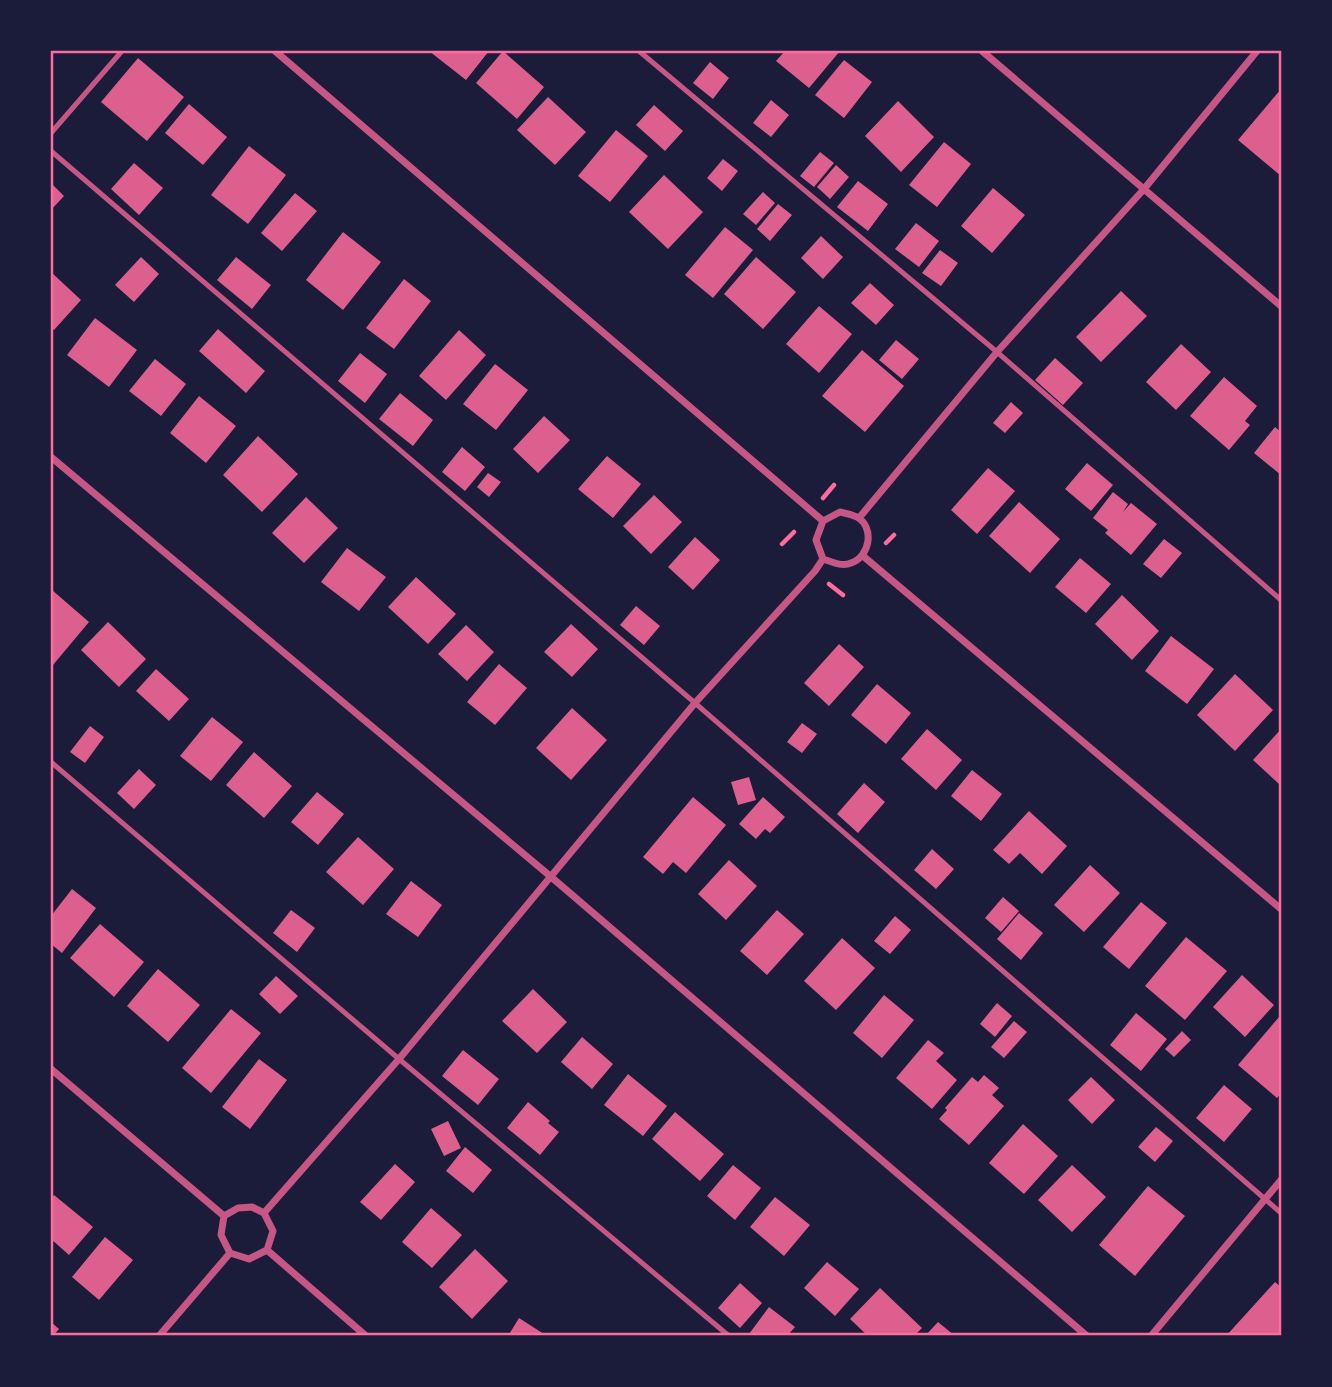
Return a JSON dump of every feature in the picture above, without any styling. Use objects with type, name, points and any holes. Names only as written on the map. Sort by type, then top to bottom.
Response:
[{"type":"street","points":[[275,51],[823,521]]},
{"type":"street","points":[[982,51],[1281,306]]},
{"type":"street","points":[[859,518],[997,352],[1144,189],[1257,51]]},
{"type":"street","points":[[51,457],[550,876],[1087,1336]]},
{"type":"street","points":[[840,512],[859,518],[867,529],[869,543],[863,556],[851,563],[837,564],[823,559],[816,540],[823,521],[840,512]]},
{"type":"street","points":[[863,556],[1281,909]]},
{"type":"street","points":[[264,1213],[399,1059],[695,703],[823,559]]},
{"type":"street","points":[[51,1069],[225,1216]]},
{"type":"street","points":[[1151,1336],[1281,1180]]},
{"type":"street","points":[[252,1207],[264,1213],[273,1231],[267,1250],[249,1259],[230,1253],[220,1235],[225,1216],[238,1208],[252,1207]]},
{"type":"street","points":[[267,1250],[366,1336]]},
{"type":"street","points":[[159,1336],[230,1253]]},
{"type":"lane","points":[[51,133],[122,51]]},
{"type":"lane","points":[[639,51],[997,352],[1281,600]]},
{"type":"lane","points":[[51,151],[695,703],[1281,1213]]},
{"type":"lane","points":[[51,762],[729,1336]]},
{"type":"path","points":[[822,498],[834,485]]},
{"type":"path","points":[[782,544],[794,531]]},
{"type":"path","points":[[829,584],[843,595]]},
{"type":"building","points":[[429,51],[489,51],[466,80]]},
{"type":"building","points":[[503,51],[544,87],[517,119],[476,83]]},
{"type":"building","points":[[785,51],[840,51],[809,88],[776,61]]},
{"type":"building","points":[[138,58],[184,97],[147,141],[101,102]]},
{"type":"building","points":[[844,60],[872,82],[844,118],[815,95]]},
{"type":"building","points":[[710,62],[729,78],[713,99],[693,83]]},
{"type":"building","points":[[1281,89],[1281,176],[1238,140]]},
{"type":"building","points":[[548,97],[586,132],[555,165],[517,130]]},
{"type":"building","points":[[771,100],[789,115],[771,137],[753,123]]},
{"type":"building","points":[[898,101],[934,137],[901,172],[865,136]]},
{"type":"building","points":[[189,104],[227,137],[203,165],[165,133]]},
{"type":"building","points":[[654,105],[683,131],[665,151],[636,125]]},
{"type":"building","points":[[616,130],[648,156],[610,202],[578,176]]},
{"type":"building","points":[[944,142],[971,164],[937,207],[909,185]]},
{"type":"building","points":[[249,146],[286,175],[248,224],[211,195]]},
{"type":"building","points":[[820,152],[834,163],[814,187],[800,176]]},
{"type":"building","points":[[723,159],[738,171],[722,191],[707,178]]},
{"type":"building","points":[[134,163],[163,188],[139,215],[111,189]]},
{"type":"building","points":[[836,165],[849,177],[830,199],[817,187]]},
{"type":"building","points":[[664,175],[703,212],[668,249],[629,212]]},
{"type":"building","points":[[858,181],[888,204],[868,231],[837,207]]},
{"type":"building","points":[[51,183],[64,196],[51,210]]},
{"type":"building","points":[[993,188],[1025,215],[992,253],[961,226]]},
{"type":"building","points":[[763,192],[775,203],[756,225],[743,214]]},
{"type":"building","points":[[295,193],[317,211],[282,251],[261,233]]},
{"type":"building","points":[[778,204],[792,215],[770,241],[757,229]]},
{"type":"building","points":[[916,223],[939,241],[919,267],[895,249]]},
{"type":"building","points":[[725,227],[753,250],[713,298],[685,275]]},
{"type":"building","points":[[343,232],[381,262],[343,310],[306,280]]},
{"type":"building","points":[[821,236],[843,257],[823,279],[801,258]]},
{"type":"building","points":[[940,250],[958,263],[941,286],[922,273]]},
{"type":"building","points":[[141,257],[159,274],[134,302],[115,285]]},
{"type":"building","points":[[236,257],[271,285],[252,309],[217,280]]},
{"type":"building","points":[[756,257],[796,292],[763,329],[724,294]]},
{"type":"building","points":[[51,272],[81,300],[54,330],[51,328]]},
{"type":"building","points":[[404,279],[431,301],[394,349],[366,328]]},
{"type":"building","points":[[870,283],[894,305],[876,325],[851,303]]},
{"type":"building","points":[[1121,291],[1147,316],[1101,362],[1076,337]]},
{"type":"building","points":[[819,306],[852,334],[819,373],[786,344]]},
{"type":"building","points":[[95,318],[137,350],[109,387],[67,355]]},
{"type":"building","points":[[218,329],[265,371],[246,393],[199,351]]},
{"type":"building","points":[[459,330],[486,355],[446,400],[419,376]]},
{"type":"building","points":[[896,340],[919,359],[902,379],[879,360]]},
{"type":"building","points":[[1181,344],[1211,372],[1176,410],[1146,382]]},
{"type":"building","points":[[862,350],[904,386],[865,432],[822,396]]},
{"type":"building","points":[[360,353],[387,374],[365,403],[338,381]]},
{"type":"building","points":[[1055,358],[1083,383],[1063,405],[1035,380]]},
{"type":"building","points":[[155,359],[186,384],[161,416],[129,391]]},
{"type":"building","points":[[495,364],[528,390],[496,430],[463,404]]},
{"type":"building","points":[[1224,377],[1257,406],[1245,421],[1250,425],[1229,450],[1190,416]]},
{"type":"building","points":[[400,393],[433,420],[413,446],[379,419]]},
{"type":"building","points":[[199,396],[236,426],[206,463],[170,433]]},
{"type":"building","points":[[1011,402],[1023,413],[1005,433],[993,423]]},
{"type":"building","points":[[544,416],[570,440],[538,473],[513,449]]},
{"type":"building","points":[[1275,427],[1281,432],[1281,475],[1254,453]]},
{"type":"building","points":[[258,436],[298,474],[262,512],[223,475]]},
{"type":"building","points":[[462,447],[485,467],[465,491],[442,472]]},
{"type":"building","points":[[607,456],[641,484],[613,518],[578,489]]},
{"type":"building","points":[[1087,463],[1113,485],[1091,511],[1065,489]]},
{"type":"building","points":[[988,468],[1015,491],[977,534],[951,510]]},
{"type":"building","points":[[488,473],[501,482],[489,497],[477,487]]},
{"type":"building","points":[[1113,492],[1128,504],[1123,512],[1131,503],[1157,524],[1131,555],[1105,533],[1108,530],[1093,518]]},
{"type":"building","points":[[654,495],[682,522],[651,554],[623,526]]},
{"type":"building","points":[[306,497],[338,528],[304,563],[272,533]]},
{"type":"building","points":[[1019,502],[1060,539],[1030,573],[989,536]]},
{"type":"building","points":[[695,537],[720,560],[693,590],[668,567]]},
{"type":"building","points":[[1164,539],[1182,553],[1161,578],[1143,564]]},
{"type":"building","points":[[347,548],[386,577],[359,611],[321,582]]},
{"type":"building","points":[[1080,558],[1111,584],[1086,613],[1055,587]]},
{"type":"building","points":[[416,577],[456,614],[428,644],[388,607]]},
{"type":"building","points":[[52,590],[89,622],[53,665],[51,663]]},
{"type":"building","points":[[1122,595],[1159,631],[1132,660],[1095,624]]},
{"type":"building","points":[[636,606],[660,626],[644,645],[620,625]]},
{"type":"building","points":[[108,622],[146,659],[119,687],[81,650]]},
{"type":"building","points":[[571,624],[598,649],[572,677],[544,652]]},
{"type":"building","points":[[466,625],[494,652],[467,681],[438,654]]},
{"type":"building","points":[[1171,636],[1214,669],[1187,704],[1145,671]]},
{"type":"building","points":[[839,644],[864,667],[829,706],[804,683]]},
{"type":"building","points":[[499,664],[527,688],[495,725],[467,702]]},
{"type":"building","points":[[156,669],[189,699],[169,721],[136,691]]},
{"type":"building","points":[[1235,674],[1273,710],[1235,751],[1197,715]]},
{"type":"building","points":[[877,684],[911,713],[886,744],[851,715]]},
{"type":"building","points":[[572,708],[607,740],[571,780],[536,748]]},
{"type":"building","points":[[212,717],[243,742],[211,781],[180,756]]},
{"type":"building","points":[[802,723],[817,734],[802,753],[787,742]]},
{"type":"building","points":[[90,726],[104,737],[85,763],[70,752]]},
{"type":"building","points":[[927,729],[962,760],[936,790],[901,759]]},
{"type":"building","points":[[1281,729],[1281,781],[1279,784],[1253,760]]},
{"type":"building","points":[[254,752],[292,786],[264,818],[226,785]]},
{"type":"building","points":[[139,769],[156,785],[134,809],[117,793]]},
{"type":"building","points":[[972,770],[1002,794],[981,821],[951,796]]},
{"type":"building","points":[[749,777],[756,800],[738,805],[731,782]]},
{"type":"building","points":[[864,783],[885,802],[858,833],[837,814]]},
{"type":"building","points":[[317,792],[344,814],[318,845],[291,822]]},
{"type":"building","points":[[693,797],[726,825],[686,873],[673,862],[663,874],[643,857]]},
{"type":"building","points":[[763,797],[785,817],[770,833],[765,829],[756,839],[739,824]]},
{"type":"building","points":[[1029,811],[1067,846],[1042,874],[1020,853],[1009,864],[993,850]]},
{"type":"building","points":[[358,837],[394,869],[363,905],[326,872]]},
{"type":"building","points":[[932,849],[954,869],[936,889],[914,870]]},
{"type":"building","points":[[729,860],[757,886],[726,920],[698,894]]},
{"type":"building","points":[[1090,865],[1120,893],[1084,932],[1054,905]]},
{"type":"building","points":[[411,881],[442,905],[418,937],[386,914]]},
{"type":"building","points":[[72,889],[96,908],[62,953],[51,944],[51,916]]},
{"type":"building","points":[[1003,897],[1019,911],[1001,932],[985,918]]},
{"type":"building","points":[[1141,902],[1167,923],[1129,969],[1103,947]]},
{"type":"building","points":[[291,910],[315,928],[297,952],[273,933]]},
{"type":"building","points":[[777,910],[804,934],[767,975],[740,951]]},
{"type":"building","points":[[1019,913],[1043,933],[1021,960],[997,939]]},
{"type":"building","points":[[895,916],[911,930],[890,954],[874,941]]},
{"type":"building","points":[[100,924],[144,962],[114,997],[70,958]]},
{"type":"building","points":[[1186,937],[1227,971],[1185,1020],[1145,986]]},
{"type":"building","points":[[842,938],[875,968],[836,1010],[804,981]]},
{"type":"building","points":[[158,969],[200,1005],[168,1042],[127,1006]]},
{"type":"building","points":[[1242,975],[1274,1005],[1245,1037],[1213,1007]]},
{"type":"building","points":[[276,976],[298,996],[280,1014],[259,994]]},
{"type":"building","points":[[533,989],[567,1022],[537,1053],[502,1021]]},
{"type":"building","points":[[884,995],[914,1020],[882,1058],[853,1033]]},
{"type":"building","points":[[997,1003],[1012,1016],[995,1037],[980,1024]]},
{"type":"building","points":[[231,1009],[261,1033],[211,1093],[182,1068]]},
{"type":"building","points":[[1136,1013],[1167,1039],[1141,1071],[1110,1045]]},
{"type":"building","points":[[1279,1017],[1281,1093],[1277,1098],[1238,1065]]},
{"type":"building","points":[[1014,1021],[1027,1032],[1004,1058],[991,1047]]},
{"type":"building","points":[[1182,1031],[1191,1040],[1174,1057],[1165,1049]]},
{"type":"building","points":[[582,1037],[613,1064],[592,1089],[561,1062]]},
{"type":"building","points":[[928,1040],[944,1053],[936,1061],[957,1080],[932,1109],[896,1078]]},
{"type":"building","points":[[463,1050],[499,1079],[478,1105],[442,1076]]},
{"type":"building","points":[[259,1059],[287,1080],[250,1129],[222,1107]]},
{"type":"building","points":[[628,1074],[667,1106],[643,1136],[604,1105]]},
{"type":"building","points":[[984,1075],[999,1088],[992,1095],[1004,1106],[969,1145],[939,1119],[972,1077],[978,1082]]},
{"type":"building","points":[[1091,1077],[1115,1100],[1092,1124],[1068,1100]]},
{"type":"building","points":[[1224,1085],[1252,1109],[1224,1142],[1196,1118]]},
{"type":"building","points":[[528,1102],[559,1132],[540,1155],[507,1128]]},
{"type":"building","points":[[675,1112],[724,1154],[700,1181],[652,1139]]},
{"type":"building","points":[[448,1121],[461,1148],[444,1156],[431,1129]]},
{"type":"building","points":[[1023,1124],[1058,1156],[1024,1194],[989,1163]]},
{"type":"building","points":[[1156,1127],[1173,1141],[1155,1162],[1138,1147]]},
{"type":"building","points":[[465,1147],[492,1170],[473,1193],[446,1171]]},
{"type":"building","points":[[395,1164],[415,1182],[381,1220],[360,1202]]},
{"type":"building","points":[[733,1165],[761,1188],[735,1220],[707,1196]]},
{"type":"building","points":[[1072,1165],[1106,1197],[1072,1232],[1038,1200]]},
{"type":"building","points":[[1148,1186],[1185,1216],[1135,1276],[1099,1245]]},
{"type":"building","points":[[54,1195],[93,1227],[69,1255],[51,1239],[51,1200]]},
{"type":"building","points":[[775,1197],[810,1225],[784,1256],[750,1227]]},
{"type":"building","points":[[431,1208],[462,1235],[432,1268],[402,1242]]},
{"type":"building","points":[[105,1237],[133,1260],[99,1300],[72,1277]]},
{"type":"building","points":[[475,1249],[508,1281],[472,1319],[439,1287]]},
{"type":"building","points":[[827,1262],[859,1289],[835,1316],[804,1288]]},
{"type":"building","points":[[1275,1282],[1281,1287],[1281,1336],[1226,1336]]},
{"type":"building","points":[[740,1283],[762,1303],[740,1328],[718,1308]]},
{"type":"building","points":[[880,1288],[922,1328],[914,1336],[868,1336],[850,1319]]},
{"type":"building","points":[[769,1307],[795,1327],[787,1336],[749,1334]]},
{"type":"building","points":[[519,1318],[547,1336],[508,1336]]},
{"type":"building","points":[[51,1322],[59,1329],[53,1336],[51,1336]]},
{"type":"building","points":[[938,1322],[955,1336],[925,1336]]}]
